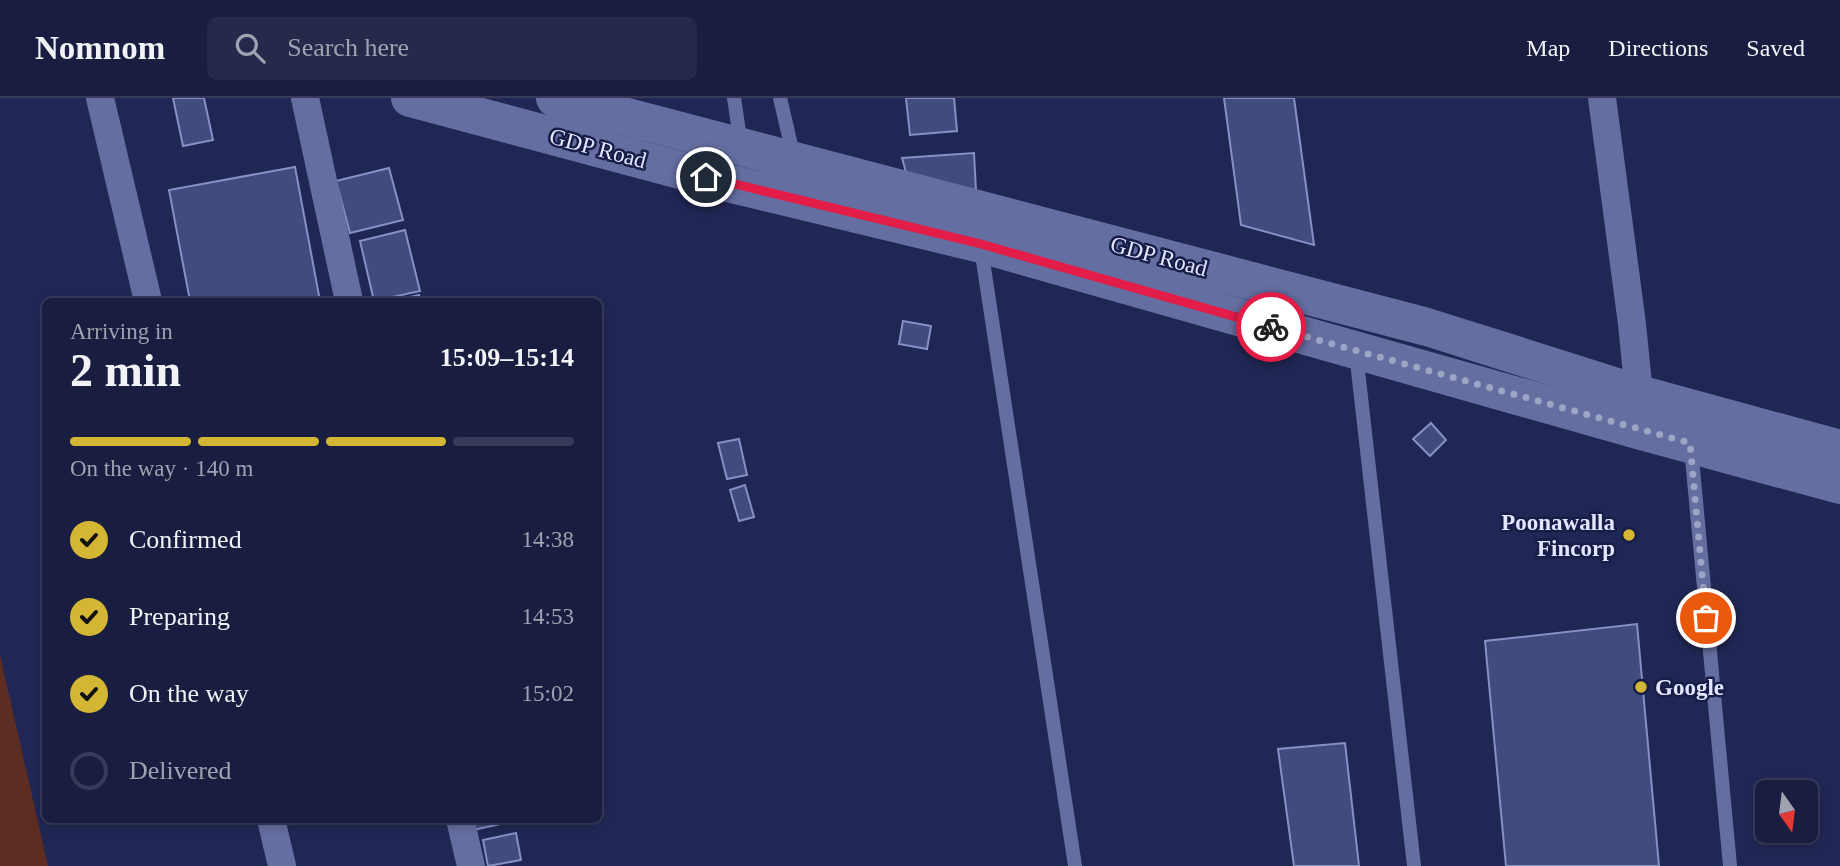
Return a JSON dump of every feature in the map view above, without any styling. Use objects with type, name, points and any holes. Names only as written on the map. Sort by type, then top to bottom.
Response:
[{"type":"main road","name":"GDP Road","points":[[410,98],[737,165],[794,160],[1427,327],[1636,412],[1690,443],[1840,485]]},
{"type":"main road","name":"GDP Road","points":[[555,98],[737,165],[981,244],[1356,350],[1636,412]]},
{"type":"main road","points":[[1636,412],[1840,449]]},
{"type":"street","points":[[100,98],[147,298]]},
{"type":"street","points":[[305,98],[347,298]]},
{"type":"street","points":[[1602,98],[1632,324],[1636,412]]},
{"type":"street","points":[[272,823],[282,866]]},
{"type":"street","points":[[461,823],[471,866]]},
{"type":"lane","points":[[734,98],[737,165]]},
{"type":"lane","points":[[780,98],[794,160]]},
{"type":"lane","points":[[981,244],[1075,866]]},
{"type":"lane","points":[[1356,350],[1414,866]]},
{"type":"lane","points":[[1690,443],[1730,866]]},
{"type":"shaded area","points":[[0,655],[48,866],[0,866]]},
{"type":"building","points":[[173,98],[204,98],[213,140],[183,146]]},
{"type":"building","points":[[906,98],[954,98],[957,131],[910,135]]},
{"type":"building","points":[[1224,98],[1294,98],[1314,245],[1241,225]]},
{"type":"building","points":[[974,153],[976,191],[907,176],[902,158]]},
{"type":"building","points":[[295,167],[319,298],[189,298],[169,190]]},
{"type":"building","points":[[389,168],[403,220],[350,233],[336,181]]},
{"type":"building","points":[[405,230],[420,291],[388,298],[373,298],[360,241]]},
{"type":"building","points":[[903,321],[931,326],[927,349],[899,344]]},
{"type":"building","points":[[1431,423],[1446,440],[1430,456],[1413,439]]},
{"type":"building","points":[[739,439],[747,475],[727,479],[718,443]]},
{"type":"building","points":[[745,485],[754,517],[739,521],[730,490]]},
{"type":"building","points":[[1637,624],[1659,866],[1506,866],[1485,641]]},
{"type":"building","points":[[1345,743],[1359,866],[1294,866],[1278,749]]},
{"type":"building","points":[[471,823],[506,823],[473,830]]},
{"type":"building","points":[[516,833],[521,860],[488,866],[483,840]]},
{"type":"way so far","points":[[1271,327],[1690,443],[1706,618]]},
{"type":"place","name":"Poonawalla Fincorp","points":[[1629,535]]},
{"type":"place","name":"Google","points":[[1641,687]]},
{"type":"route","points":[[706,177],[981,244],[1271,327]]}]
